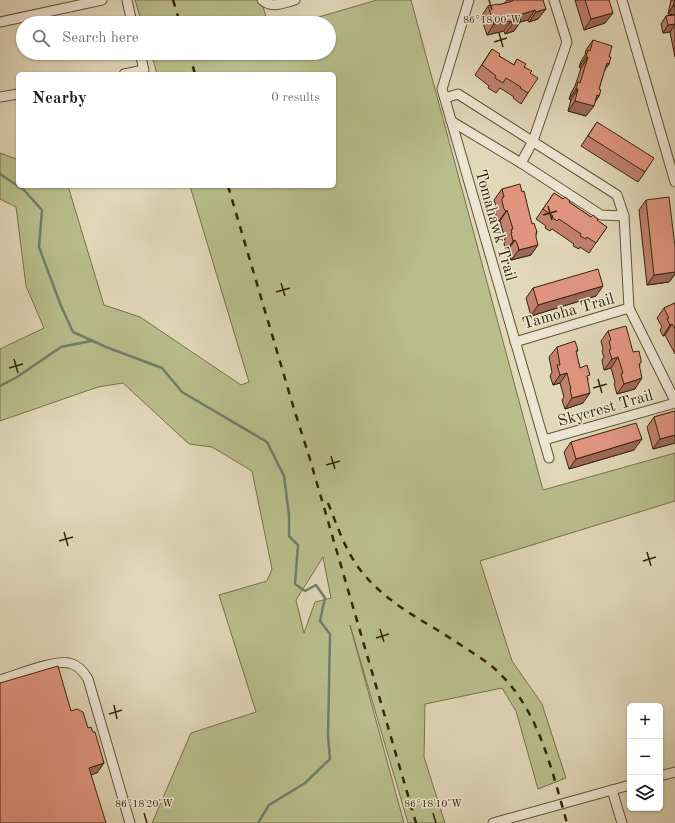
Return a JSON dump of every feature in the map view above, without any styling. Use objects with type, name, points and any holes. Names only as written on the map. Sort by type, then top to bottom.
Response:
[{"type":"street","points":[[28,16],[102,0]]},
{"type":"street","points":[[127,0],[130,16]]},
{"type":"street","points":[[262,0],[275,6],[295,0]]},
{"type":"street","name":"Tomahawk Trail","points":[[469,0],[442,89],[549,458]]},
{"type":"street","points":[[521,163],[533,141],[567,42],[554,0]]},
{"type":"street","points":[[622,0],[675,182]]},
{"type":"street","points":[[0,22],[16,19]]},
{"type":"street","points":[[134,72],[144,70],[142,60]]},
{"type":"street","points":[[0,97],[16,94]]},
{"type":"street","points":[[444,98],[458,94],[617,195],[624,216],[629,308],[675,402]]},
{"type":"street","points":[[451,121],[521,163],[602,215],[624,216]]},
{"type":"street","name":"Tamoha Trail","points":[[515,342],[629,308]]},
{"type":"street","name":"Skycrest Trail","points":[[544,440],[675,402]]},
{"type":"street","points":[[0,680],[60,662],[70,663],[80,669],[88,679],[117,774],[130,823]]},
{"type":"street","points":[[663,775],[675,772]]},
{"type":"street","points":[[494,823],[627,786]]},
{"type":"street","points":[[612,790],[622,823]]},
{"type":"green space","points":[[135,0],[261,0],[266,16],[140,16]]},
{"type":"green space","points":[[377,0],[411,0],[543,490],[675,453],[675,501],[480,561],[512,661],[542,704],[566,778],[538,789],[516,711],[502,688],[425,704],[424,757],[445,823],[408,823],[350,625],[404,823],[152,823],[191,733],[256,712],[219,595],[267,581],[272,569],[252,471],[212,447],[189,444],[123,383],[98,387],[0,421],[0,349],[44,328],[26,286],[16,207],[0,199],[0,153],[16,159],[16,188],[69,188],[104,305],[140,317],[241,385],[249,382],[191,188],[336,188],[336,72],[156,72],[153,60],[336,60],[336,16],[322,16]],"holes":[[[323,557],[331,598],[315,602],[304,633],[296,600]]]},
{"type":"building","points":[[513,0],[543,0],[546,9],[536,12],[535,10],[519,15],[521,21],[512,24],[511,21],[494,24],[488,6],[498,5]]},
{"type":"building","points":[[585,0],[609,0],[613,13],[591,19]]},
{"type":"building","points":[[675,15],[675,24],[668,25],[666,16]]},
{"type":"building","points":[[593,40],[612,46],[609,64],[607,63],[599,89],[601,90],[599,96],[597,95],[594,106],[575,101],[578,82],[580,83],[588,57],[586,57],[588,50],[590,51]]},
{"type":"building","points":[[492,49],[500,54],[499,56],[514,65],[517,59],[526,64],[524,67],[532,71],[530,73],[538,78],[528,93],[506,78],[503,83],[495,78],[496,76],[482,65]]},
{"type":"building","points":[[597,122],[654,158],[645,172],[588,136]]},
{"type":"building","points":[[520,184],[522,192],[524,191],[532,224],[534,223],[537,232],[536,237],[538,245],[519,250],[515,240],[513,241],[511,230],[513,229],[507,210],[506,211],[504,209],[502,189]]},
{"type":"building","points":[[554,193],[563,199],[565,197],[570,201],[569,202],[591,217],[593,215],[607,227],[596,243],[587,237],[586,239],[580,236],[581,234],[559,219],[557,221],[543,209]]},
{"type":"building","points":[[669,197],[675,247],[675,272],[654,275],[646,200]]},
{"type":"building","points":[[598,269],[603,286],[538,305],[533,288]]},
{"type":"building","points":[[675,303],[675,329],[672,324],[670,325],[667,319],[669,318],[664,308]]},
{"type":"building","points":[[626,326],[633,352],[639,351],[641,363],[639,364],[642,378],[624,384],[621,374],[623,373],[618,357],[612,359],[609,350],[611,349],[609,341],[611,340],[608,331]]},
{"type":"building","points":[[575,341],[578,350],[576,351],[580,368],[587,365],[590,375],[587,376],[590,393],[572,398],[567,373],[560,375],[557,365],[560,365],[557,347]]},
{"type":"building","points":[[675,411],[675,435],[660,439],[654,417]]},
{"type":"building","points":[[636,423],[642,439],[576,459],[571,442]]},
{"type":"building","points":[[58,666],[71,711],[77,709],[83,712],[88,728],[91,727],[93,732],[95,732],[104,763],[89,768],[106,823],[0,823],[0,683]]},
{"type":"waterway","points":[[0,174],[16,185]]},
{"type":"waterway","points":[[21,188],[42,210],[39,247],[61,306],[73,332],[106,347],[162,368],[182,392],[267,442],[284,476],[289,515],[289,536],[298,545],[295,584],[305,591],[316,585],[325,598],[320,621],[330,634],[328,736],[330,759],[305,783],[269,805],[258,823]]},
{"type":"waterway","points":[[0,386],[17,377],[61,347],[91,341]]},
{"type":"railway","points":[[173,0],[178,16]]},
{"type":"railway","points":[[191,60],[194,72]]},
{"type":"railway","points":[[229,188],[309,456],[416,823]]},
{"type":"railway","points":[[328,503],[349,552],[358,567],[374,586],[402,608],[488,663],[505,679],[519,697],[540,736],[555,779],[567,823]]}]
